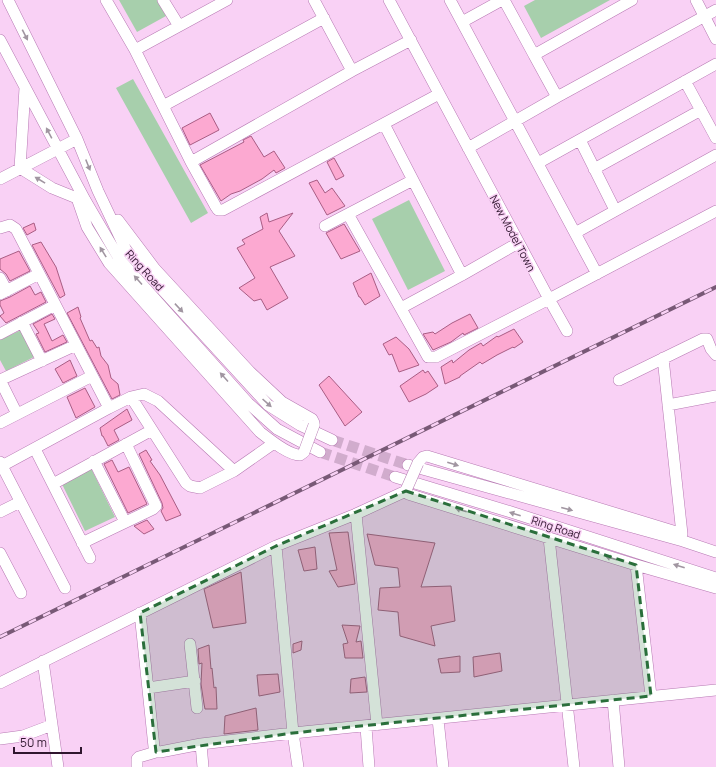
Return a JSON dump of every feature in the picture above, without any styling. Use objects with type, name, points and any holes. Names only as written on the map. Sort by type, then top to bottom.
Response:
[{"type":"street","name":"Ring Road","points":[[8,0],[77,139],[98,191],[126,250],[268,405],[300,424],[332,440]]},
{"type":"street","points":[[106,0],[135,50],[191,162],[218,210],[223,210],[440,94]]},
{"type":"street","points":[[163,0],[179,26]]},
{"type":"street","points":[[135,50],[228,0]]},
{"type":"street","points":[[314,0],[352,71]]},
{"type":"street","points":[[450,0],[597,274]]},
{"type":"street","points":[[462,22],[503,0],[557,97]]},
{"type":"street","points":[[534,55],[632,0]]},
{"type":"street","points":[[696,0],[716,39]]},
{"type":"street","name":"New Model Town","points":[[394,2],[410,40],[548,299],[567,331]]},
{"type":"street","points":[[468,148],[514,120],[716,10]]},
{"type":"street","points":[[163,106],[324,18]]},
{"type":"street","name":"Ring Road","points":[[0,40],[57,148],[82,200],[120,260],[248,403],[277,429],[320,452]]},
{"type":"street","points":[[191,162],[410,40]]},
{"type":"street","points":[[538,163],[716,64]]},
{"type":"street","points":[[685,81],[716,138]]},
{"type":"street","points":[[20,168],[25,87]]},
{"type":"street","points":[[594,169],[701,110]]},
{"type":"street","points":[[384,124],[462,275]]},
{"type":"street","points":[[0,179],[57,148],[77,139]]},
{"type":"street","points":[[580,140],[615,210]]},
{"type":"street","points":[[575,233],[716,155]]},
{"type":"street","points":[[20,168],[52,188],[82,200],[87,227],[109,262],[260,432],[274,443],[294,454],[300,455],[304,452],[314,425],[312,419],[282,402],[250,372],[154,269],[120,224],[98,191]]},
{"type":"street","points":[[326,226],[413,180]]},
{"type":"street","points":[[348,214],[427,356],[433,358],[597,274],[716,210]]},
{"type":"street","points":[[0,228],[5,225],[13,226],[109,408]]},
{"type":"street","points":[[401,308],[518,243]]},
{"type":"street","points":[[0,278],[4,292],[39,274]]},
{"type":"street","points":[[0,334],[55,305]]},
{"type":"street","points":[[22,322],[42,361]]},
{"type":"street","points":[[619,380],[706,339],[709,341],[711,349],[716,355]]},
{"type":"street","points":[[17,414],[0,380],[76,345]]},
{"type":"street","points":[[663,358],[682,534]]},
{"type":"street","points":[[0,423],[92,376]]},
{"type":"street","points":[[65,588],[1,465],[35,449],[131,397],[144,394],[154,399],[234,471]]},
{"type":"street","points":[[668,405],[716,396]]},
{"type":"street","points":[[131,397],[186,483],[190,486],[200,488],[234,471],[274,443]]},
{"type":"street","points":[[53,484],[152,430]]},
{"type":"street","points":[[82,543],[153,509],[156,504],[126,444]]},
{"type":"street","points":[[35,449],[90,558]]},
{"type":"street","points":[[716,544],[427,456],[413,464],[407,490],[408,494],[636,565],[716,588]]},
{"type":"street","points":[[94,462],[125,522]]},
{"type":"street","name":"Ring Road","points":[[413,464],[676,539],[716,552]]},
{"type":"street","name":"Ring Road","points":[[395,477],[511,512],[716,578]]},
{"type":"street","points":[[0,683],[276,546],[356,514],[407,490]]},
{"type":"street","points":[[0,512],[20,502]]},
{"type":"street","points":[[356,514],[371,726],[369,767]]},
{"type":"street","points":[[549,538],[574,767]]},
{"type":"street","points":[[276,546],[293,733],[298,767]]},
{"type":"street","points":[[0,553],[21,593]]},
{"type":"street","points":[[636,565],[651,696]]},
{"type":"street","points":[[140,613],[154,747],[156,752]]},
{"type":"street","points":[[190,644],[197,708]]},
{"type":"street","points":[[43,662],[58,767]]},
{"type":"street","points":[[148,688],[195,681]]},
{"type":"street","points":[[137,767],[138,757],[156,752],[201,744],[293,733],[716,690]]},
{"type":"street","points":[[613,700],[619,767]]},
{"type":"street","points":[[438,719],[443,767]]},
{"type":"street","points":[[0,739],[23,736],[52,725]]},
{"type":"street","points":[[201,744],[203,767]]},
{"type":"highlighted area","points":[[406,491],[636,565],[651,696],[293,733],[156,752],[140,613],[276,546]]},
{"type":"green space","points":[[119,0],[157,0],[166,16],[137,32]]},
{"type":"green space","points":[[535,0],[610,0],[541,38],[524,6]]},
{"type":"green space","points":[[133,79],[208,213],[191,223],[116,88]]},
{"type":"green space","points":[[409,200],[445,271],[408,290],[372,219]]},
{"type":"green space","points":[[21,330],[34,357],[6,371],[0,360],[0,340]]},
{"type":"green space","points":[[91,468],[115,517],[85,531],[61,482]]},
{"type":"building","points":[[210,113],[219,130],[190,145],[182,128]]},
{"type":"building","points":[[251,136],[264,157],[274,151],[285,168],[276,173],[274,170],[262,179],[240,191],[231,194],[221,201],[200,165],[244,142],[243,140]]},
{"type":"building","points":[[334,158],[344,176],[336,180],[327,162]]},
{"type":"building","points":[[317,180],[325,193],[332,188],[345,206],[327,215],[309,183]]},
{"type":"building","points":[[267,213],[269,222],[293,213],[279,231],[295,256],[270,267],[288,298],[267,310],[261,299],[254,301],[239,288],[255,278],[237,248],[245,244],[242,240],[263,229],[260,217]]},
{"type":"building","points":[[34,223],[36,230],[27,235],[23,228]]},
{"type":"building","points":[[344,224],[360,251],[341,259],[326,233]]},
{"type":"building","points":[[41,242],[56,267],[65,295],[60,298],[32,245]]},
{"type":"building","points":[[19,251],[30,271],[10,281],[6,274],[0,269],[0,259]]},
{"type":"building","points":[[371,273],[380,296],[365,305],[359,297],[353,283]]},
{"type":"building","points":[[30,286],[35,295],[41,292],[46,302],[6,323],[0,316],[4,313],[0,305],[0,301]]},
{"type":"building","points":[[78,307],[80,318],[90,341],[92,340],[97,348],[99,347],[101,356],[108,365],[111,378],[118,384],[120,395],[112,399],[67,313]]},
{"type":"building","points":[[52,314],[55,319],[44,324],[52,341],[63,335],[67,342],[45,352],[36,334],[39,333],[33,324]]},
{"type":"building","points":[[470,314],[478,328],[464,335],[463,333],[451,342],[433,350],[423,334],[433,332],[435,334]]},
{"type":"building","points":[[514,329],[523,342],[482,364],[480,362],[460,377],[445,384],[441,367],[452,360],[453,363],[469,350],[481,343],[483,346],[497,336],[498,337]]},
{"type":"building","points":[[396,337],[409,349],[419,365],[399,372],[392,354],[389,355],[383,344]]},
{"type":"building","points":[[70,360],[77,376],[63,383],[55,369]]},
{"type":"building","points":[[423,370],[425,373],[428,371],[438,386],[426,394],[409,402],[400,386]]},
{"type":"building","points":[[329,376],[362,412],[345,426],[319,385]]},
{"type":"building","points":[[85,388],[95,407],[76,418],[67,397]]},
{"type":"building","points":[[127,409],[132,420],[114,430],[119,440],[108,446],[102,436],[100,428]]},
{"type":"building","points":[[146,450],[152,460],[150,461],[160,475],[181,515],[166,521],[161,511],[163,508],[162,503],[139,454]]},
{"type":"building","points":[[112,460],[118,472],[129,467],[147,504],[128,513],[104,464]]},
{"type":"building","points":[[147,520],[154,529],[144,534],[134,526]]},
{"type":"building","points":[[348,532],[355,584],[338,587],[329,571],[337,570],[329,533]]},
{"type":"building","points":[[367,534],[435,543],[421,587],[451,586],[455,621],[431,626],[435,646],[400,636],[398,612],[378,610],[380,588],[400,587],[398,568],[375,565]]},
{"type":"building","points":[[315,547],[317,569],[304,571],[298,550]]},
{"type":"building","points":[[241,572],[246,623],[213,628],[204,589]]},
{"type":"building","points":[[342,625],[360,626],[356,642],[361,641],[363,658],[345,658],[343,644],[348,643]]},
{"type":"building","points":[[302,641],[301,650],[293,653],[293,644]]},
{"type":"building","points":[[209,645],[214,688],[216,687],[217,709],[205,709],[201,684],[202,663],[199,664],[198,649]]},
{"type":"building","points":[[500,653],[502,671],[474,677],[473,657]]},
{"type":"building","points":[[460,656],[460,672],[441,673],[438,659]]},
{"type":"building","points":[[278,674],[280,692],[259,696],[257,675]]},
{"type":"building","points":[[365,677],[367,692],[350,693],[351,679]]},
{"type":"building","points":[[256,708],[258,730],[224,734],[225,716]]},
{"type":"tunnel","points":[[332,440],[408,465]]},
{"type":"tunnel","points":[[320,452],[395,477]]},
{"type":"railway","points":[[0,637],[716,287]]}]
